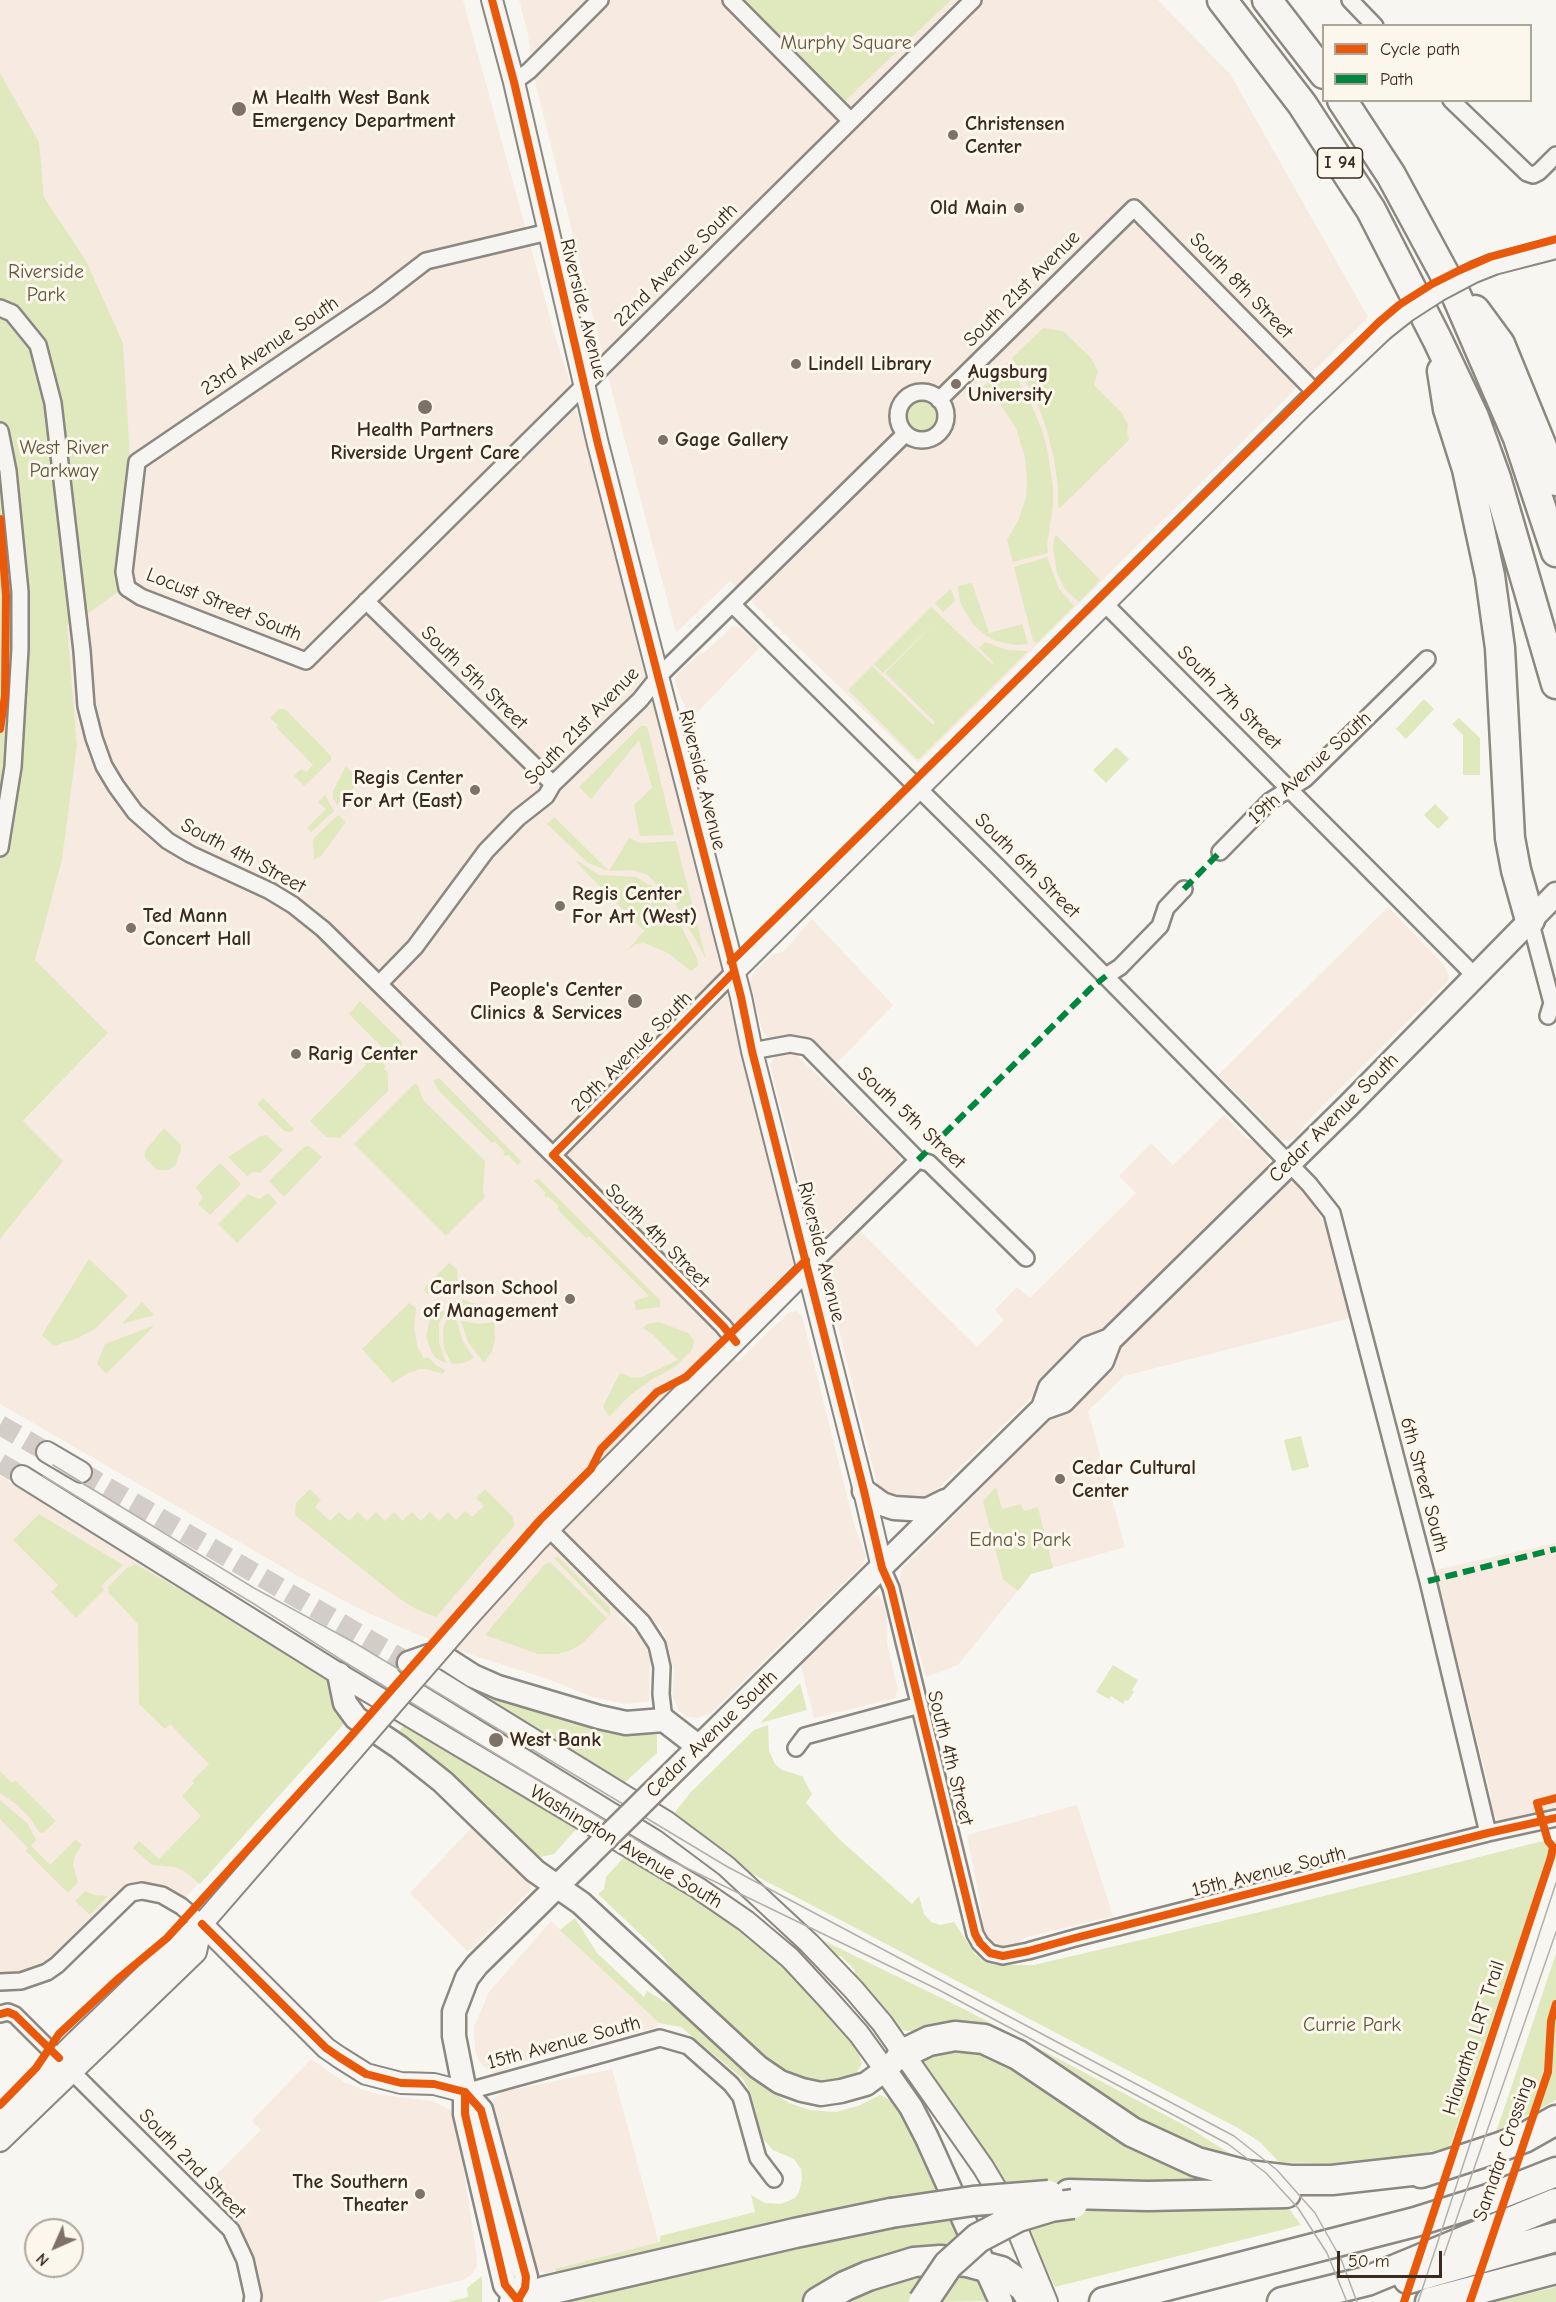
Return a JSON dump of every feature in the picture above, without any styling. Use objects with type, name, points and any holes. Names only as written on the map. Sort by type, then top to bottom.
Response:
[{"type":"highway","name":"I 94","points":[[1222,0],[1302,104],[1371,210],[1437,339],[1474,417],[1496,478],[1556,684]]},
{"type":"highway","points":[[1267,0],[1322,73]]},
{"type":"highway","name":"I 94","points":[[1343,102],[1391,175],[1441,266],[1507,409],[1556,552]]},
{"type":"highway","points":[[1441,266],[1500,344],[1556,481]]},
{"type":"highway","points":[[1437,339],[1448,409],[1467,469],[1490,576],[1500,648],[1510,838],[1530,920]]},
{"type":"highway","points":[[894,2062],[929,2041],[955,2036],[984,2040],[1017,2055],[1132,2132],[1197,2162],[1247,2175],[1291,2180],[1332,2180],[1438,2168]]},
{"type":"highway","points":[[516,2301],[545,2291],[795,2233],[891,2213],[973,2201],[1239,2196],[1337,2190],[1398,2180],[1524,2138],[1556,2120]]},
{"type":"highway","points":[[1260,2262],[1511,2172],[1556,2153]]},
{"type":"highway","points":[[1111,2300],[1462,2209],[1556,2172]]},
{"type":"highway","points":[[923,2302],[948,2265],[978,2238],[1018,2217],[1071,2199]]},
{"type":"highway","points":[[1282,2302],[1367,2281],[1556,2202]]},
{"type":"highway","points":[[1367,2281],[1405,2280],[1556,2237]]},
{"type":"highway","points":[[818,2302],[868,2276],[914,2262],[940,2260],[984,2266],[1000,2271],[1017,2280],[1033,2302]]},
{"type":"highway","points":[[1430,2302],[1556,2269]]},
{"type":"main road","name":"Cedar Avenue South","points":[[465,2092],[457,2061],[454,2012],[467,1978],[477,1965],[1043,1408],[1063,1401],[1102,1361],[1110,1340],[1349,1105],[1556,894]]},
{"type":"main road","points":[[864,1491],[882,1504],[914,1510],[927,1510],[952,1498]]},
{"type":"main road","points":[[408,1663],[429,1656],[445,1658],[473,1676],[498,1687],[600,1717],[626,1723],[664,1720],[699,1747]]},
{"type":"main road","points":[[339,1674],[345,1704],[356,1718],[399,1747],[443,1782],[535,1871],[581,1903],[758,2067],[780,2082],[821,2094],[866,2084],[894,2062]]},
{"type":"main road","name":"Washington Avenue South","points":[[894,2062],[910,2108],[927,2138],[1001,2302]]},
{"type":"main road","points":[[465,2092],[482,2110],[526,2277],[525,2288],[516,2301]]},
{"type":"street","name":"Riverside Avenue","points":[[492,0],[514,82],[598,444],[660,675],[882,1568]]},
{"type":"street","points":[[514,82],[529,71],[600,0]]},
{"type":"street","points":[[731,0],[850,120]]},
{"type":"street","name":"22nd Avenue South","points":[[306,661],[973,0]]},
{"type":"street","points":[[1350,0],[1374,24]]},
{"type":"street","points":[[1453,102],[1520,168],[1533,175],[1556,155]]},
{"type":"street","name":"South 8th Street","points":[[1134,208],[1317,394]]},
{"type":"street","name":"South 21st Avenue","points":[[939,400],[1134,208]]},
{"type":"street","name":"23rd Avenue South","points":[[128,588],[124,572],[137,462],[378,298],[426,261],[548,232]]},
{"type":"street","name":"20th Avenue South","points":[[553,1155],[1331,378],[1383,330],[1438,291],[1474,272],[1494,264],[1556,248]]},
{"type":"street","name":"South 4th Street","points":[[0,308],[12,313],[38,345],[53,403],[82,651],[86,706],[93,738],[104,766],[135,812],[168,841],[190,854],[270,891],[293,905],[323,929],[553,1155],[723,1326],[736,1342]]},
{"type":"street","points":[[926,392],[939,400],[944,407],[945,423],[935,436],[920,440],[905,434],[897,420],[900,405],[905,398],[911,394],[926,392]]},
{"type":"street","points":[[0,431],[12,504],[20,592],[21,649],[13,767],[0,848]]},
{"type":"street","name":"South 21st Avenue","points":[[380,983],[415,947],[486,851],[518,818],[546,796],[553,784],[640,700],[660,675],[905,434]]},
{"type":"street","name":"Locust Street South","points":[[128,588],[141,597],[306,661]]},
{"type":"street","name":"South 5th Street","points":[[366,601],[553,784]]},
{"type":"street","name":"South 6th Street","points":[[732,603],[1289,1162]]},
{"type":"street","name":"South 7th Street","points":[[1105,603],[1475,976]]},
{"type":"street","name":"19th Avenue South","points":[[1220,852],[1270,801],[1305,779],[1426,659]]},
{"type":"street","points":[[1106,976],[1120,967],[1160,926],[1166,908],[1184,889]]},
{"type":"street","points":[[1530,920],[1552,1003],[1548,1016]]},
{"type":"street","name":"South 5th Street","points":[[752,1051],[790,1044],[807,1047],[918,1160],[929,1163],[1026,1258]]},
{"type":"street","points":[[0,2141],[65,2065],[182,1939],[202,1924],[470,1615],[549,1530],[918,1160]]},
{"type":"street","name":"6th Street South","points":[[1289,1162],[1321,1197],[1332,1213],[1428,1581],[1488,1833]]},
{"type":"street","points":[[47,1452],[81,1472]]},
{"type":"street","name":"Washington Avenue South","points":[[22,1476],[339,1674],[698,1888],[746,1921],[790,1958],[859,2034],[894,2062],[986,2172],[1010,2212],[1047,2302]]},
{"type":"street","points":[[549,1530],[642,1622],[657,1645],[662,1667],[661,1694],[664,1720]]},
{"type":"street","name":"South 4th Street","points":[[882,1568],[891,1588],[975,1934],[990,1953]]},
{"type":"street","name":"Washington Avenue South","points":[[408,1663],[668,1822],[726,1866],[778,1913],[854,1990],[882,2023],[894,2062]]},
{"type":"street","points":[[796,1748],[805,1736],[920,1705]]},
{"type":"street","name":"15th Avenue South","points":[[990,1953],[1003,1956],[1028,1952],[1488,1833],[1556,1818]]},
{"type":"street","points":[[0,1982],[21,1982],[41,1975],[57,1965],[131,1893],[142,1890],[162,1895],[181,1906],[202,1924],[326,2048],[366,2074],[401,2083],[434,2084],[465,2092]]},
{"type":"street","points":[[0,2014],[8,2012],[15,2015],[65,2065]]},
{"type":"street","name":"15th Avenue South","points":[[465,2092],[660,2038],[688,2046],[731,2084],[741,2097],[758,2158],[774,2179]]},
{"type":"street","points":[[0,2119],[65,2065]]},
{"type":"street","name":"South 2nd Street","points":[[65,2065],[231,2230],[244,2260],[253,2296],[252,2302]]},
{"type":"shaded area","points":[[0,0],[463,0],[555,336],[570,382],[577,415],[587,439],[795,1262],[719,1342],[738,1362],[788,1313],[796,1311],[802,1316],[855,1528],[866,1555],[864,1563],[711,1713],[698,1718],[687,1717],[679,1711],[673,1697],[674,1669],[665,1636],[661,1628],[631,1598],[616,1614],[645,1642],[650,1659],[649,1701],[626,1704],[593,1697],[548,1679],[478,1657],[411,1632],[360,1609],[298,1576],[0,1404],[0,1239],[62,1161],[23,1122],[108,1033],[34,960],[62,860],[77,746],[66,624],[62,224],[44,197],[42,175],[0,88]]},
{"type":"shaded area","name":"Augsburg University","points":[[519,0],[1158,0],[1230,74],[1368,317],[918,763],[730,581],[676,633],[609,380],[534,77],[528,34]]},
{"type":"shaded area","points":[[733,626],[740,628],[760,647],[690,720],[675,682],[676,676]]},
{"type":"shaded area","points":[[1388,907],[1445,966],[1449,977],[1447,982],[1307,1122],[1296,1137],[1288,1141],[1276,1139],[1265,1122],[1218,1075]]},
{"type":"shaded area","points":[[812,919],[893,1005],[836,1064],[824,1051],[811,1042],[800,1038],[773,1041],[768,1037],[763,1032],[750,985],[755,971],[773,954],[783,952]]},
{"type":"shaded area","points":[[784,1051],[796,1054],[898,1155],[900,1160],[898,1165],[829,1231],[817,1231],[811,1226],[770,1064],[778,1054]]},
{"type":"shaded area","points":[[1224,1115],[1246,1138],[1261,1145],[1265,1150],[1269,1160],[1265,1171],[923,1503],[884,1496],[878,1487],[824,1269],[858,1229],[977,1347],[1004,1320],[995,1310],[1017,1287],[1030,1298],[1136,1193],[1119,1176],[1151,1143],[1173,1165]]},
{"type":"shaded area","points":[[1293,1179],[1300,1182],[1327,1229],[1351,1318],[1124,1376],[1088,1411],[1125,1547],[1031,1574],[958,1665],[926,1677],[900,1582],[902,1569],[1284,1180]]},
{"type":"shaded area","points":[[0,1476],[168,1577],[222,1614],[349,1718],[179,1905],[142,1891],[57,1965],[0,1982]]},
{"type":"shaded area","points":[[1556,1543],[1556,1808],[1517,1816],[1512,1821],[1504,1821],[1497,1819],[1489,1806],[1491,1795],[1435,1570]]},
{"type":"shaded area","points":[[871,1595],[878,1596],[883,1601],[887,1618],[887,1644],[898,1690],[895,1698],[814,1718],[800,1662]]},
{"type":"shaded area","points":[[1077,1805],[1113,1916],[1026,1937],[1013,1947],[1000,1949],[989,1942],[983,1929],[982,1911],[967,1835]]},
{"type":"shaded area","points":[[472,1827],[531,1883],[530,1891],[468,1952],[410,1893]]},
{"type":"shaded area","points":[[551,1921],[659,2023],[657,2027],[510,2065],[506,2074],[489,2071],[479,2061],[475,2051],[474,2027],[489,1992]]},
{"type":"shaded area","points":[[311,2059],[344,2082],[363,2090],[381,2095],[433,2101],[450,2110],[456,2118],[477,2259],[477,2266],[472,2274],[463,2280],[375,2302],[263,2302],[239,2223],[203,2188],[261,2130],[252,2121]]},
{"type":"shaded area","points":[[612,2069],[660,2247],[546,2273],[540,2271],[537,2269],[492,2110],[494,2099],[503,2092]]},
{"type":"green space","name":"Murphy Square","points":[[744,0],[951,0],[845,101]]},
{"type":"green space","name":"West River Parkway","points":[[0,73],[39,142],[44,197],[86,261],[123,343],[130,459],[118,592],[83,617],[67,625],[77,746],[62,860],[35,960],[108,1033],[23,1121],[63,1161],[0,1239]]},
{"type":"green space","points":[[1043,328],[1063,331],[1091,358],[1098,371],[1094,385],[1122,413],[1128,425],[1129,440],[1060,508],[1058,507],[1054,459],[1047,430],[1036,400],[1012,358]]},
{"type":"green space","points":[[1008,362],[1042,430],[1053,488],[1048,553],[1013,562],[1007,540],[1018,521],[1026,498],[1025,457],[1016,428],[996,398],[983,387]]},
{"type":"green space","points":[[922,401],[933,405],[937,416],[933,427],[922,431],[911,427],[907,416],[911,405]]},
{"type":"green space","points":[[1056,535],[1100,580],[1079,602],[1065,589],[1057,573],[1053,548]]},
{"type":"green space","points":[[1047,557],[1059,589],[1074,606],[1037,643],[1033,641],[1014,567]]},
{"type":"green space","points":[[972,583],[989,633],[1022,624],[1028,644],[1015,645],[996,641],[972,623],[961,604],[958,586]]},
{"type":"green space","points":[[951,589],[955,601],[943,612],[935,603]]},
{"type":"green space","points":[[931,607],[992,664],[994,663],[979,648],[985,642],[1007,650],[1028,651],[918,760],[848,690],[872,666],[933,725],[935,722],[885,673],[936,622],[883,673],[874,664]]},
{"type":"green space","points":[[1424,699],[1434,709],[1406,739],[1396,729]]},
{"type":"green space","points":[[279,709],[285,709],[331,756],[331,760],[304,786],[294,776],[301,769],[306,772],[313,765],[270,718]]},
{"type":"green space","points":[[1459,718],[1480,738],[1480,775],[1463,775],[1463,735],[1452,724]]},
{"type":"green space","points":[[641,726],[647,726],[674,835],[640,836],[634,805],[652,788],[639,740],[591,799],[579,787]]},
{"type":"green space","points":[[1116,747],[1129,759],[1106,783],[1093,770]]},
{"type":"green space","points":[[346,766],[361,781],[337,805],[333,798],[333,791]]},
{"type":"green space","points":[[325,795],[334,811],[311,832],[307,828],[326,809],[318,802]]},
{"type":"green space","points":[[1435,804],[1449,818],[1438,829],[1424,815]]},
{"type":"green space","points":[[338,815],[346,822],[321,856],[314,860],[313,839]]},
{"type":"green space","points":[[554,817],[609,871],[588,863],[547,824]]},
{"type":"green space","points":[[629,838],[641,843],[676,841],[706,959],[676,905],[648,875],[633,870],[609,871]]},
{"type":"green space","points":[[578,861],[599,875],[636,877],[653,887],[676,916],[697,958],[698,966],[691,971],[668,953],[644,943],[636,944],[628,950],[644,931],[576,862]]},
{"type":"green space","points":[[360,1001],[402,1042],[401,1051],[395,1057],[392,1057],[349,1014]]},
{"type":"green space","points":[[368,1050],[386,1066],[384,1069],[388,1073],[388,1091],[340,1138],[326,1137],[310,1121],[366,1065],[360,1058]]},
{"type":"green space","points":[[439,1078],[521,1161],[518,1165],[508,1155],[505,1156],[503,1154],[505,1152],[494,1141],[492,1143],[438,1090],[433,1080]]},
{"type":"green space","points":[[414,1084],[417,1084],[424,1101],[485,1161],[483,1193],[486,1196],[446,1236],[354,1144]]},
{"type":"green space","points":[[263,1098],[294,1129],[291,1132],[284,1131],[257,1104]]},
{"type":"green space","points":[[164,1128],[181,1145],[181,1150],[175,1166],[168,1170],[157,1170],[145,1158],[145,1151]]},
{"type":"green space","points":[[266,1135],[283,1150],[260,1173],[253,1172],[247,1176],[228,1157]]},
{"type":"green space","points":[[309,1146],[322,1157],[284,1197],[269,1181],[304,1147]]},
{"type":"green space","points":[[220,1163],[241,1184],[210,1215],[198,1204],[203,1198],[196,1187]]},
{"type":"green space","points":[[538,1178],[660,1300],[660,1307],[636,1310],[634,1301],[649,1296],[589,1236],[586,1238],[557,1209],[559,1206],[548,1196],[546,1198],[544,1195],[546,1193],[534,1181]]},
{"type":"green space","points":[[268,1193],[277,1203],[237,1243],[218,1224],[248,1194],[259,1199]]},
{"type":"green space","points":[[89,1259],[128,1296],[95,1329],[78,1338],[54,1346],[42,1335]]},
{"type":"green space","points":[[449,1263],[457,1269],[458,1289],[446,1293],[443,1291],[427,1294],[425,1287]]},
{"type":"green space","points":[[462,1299],[482,1306],[491,1317],[473,1319],[460,1316]]},
{"type":"green space","points":[[142,1302],[154,1315],[122,1324]]},
{"type":"green space","points":[[409,1303],[416,1308],[414,1329],[418,1348],[424,1359],[428,1357],[445,1370],[443,1374],[420,1369],[406,1374],[393,1383],[362,1349]]},
{"type":"green space","points":[[439,1309],[445,1312],[439,1323],[439,1342],[446,1363],[436,1358],[426,1337],[430,1320]]},
{"type":"green space","points":[[448,1315],[456,1319],[463,1342],[474,1358],[464,1363],[452,1364],[444,1349],[443,1330]]},
{"type":"green space","points":[[461,1321],[480,1324],[494,1322],[495,1340],[492,1351],[484,1363],[468,1342]]},
{"type":"green space","points":[[659,1322],[688,1333],[694,1340],[692,1350],[676,1366],[629,1396],[609,1417],[603,1406],[620,1373],[634,1378],[642,1377],[678,1360],[643,1328],[647,1324]]},
{"type":"green space","points":[[155,1325],[106,1374],[97,1364],[105,1344]]},
{"type":"green space","points":[[1301,1436],[1309,1467],[1292,1471],[1284,1440]]},
{"type":"green space","name":"Edna's Park","points":[[996,1487],[1002,1509],[1021,1504],[1024,1511],[1038,1507],[1053,1568],[1031,1574],[1018,1591],[1003,1579],[983,1501]]},
{"type":"green space","points":[[310,1489],[321,1500],[315,1507],[330,1521],[339,1512],[349,1521],[358,1512],[367,1521],[376,1512],[385,1521],[394,1512],[402,1521],[412,1512],[421,1521],[430,1512],[439,1521],[448,1512],[456,1520],[465,1511],[472,1517],[484,1506],[476,1498],[485,1489],[513,1517],[514,1526],[436,1617],[400,1599],[297,1517],[296,1503]]},
{"type":"green space","points":[[39,1514],[123,1565],[101,1586],[104,1590],[76,1618],[51,1592],[58,1585],[13,1540]]},
{"type":"green space","points":[[557,1556],[610,1608],[610,1616],[555,1559]]},
{"type":"green space","points":[[550,1562],[607,1618],[583,1643],[558,1654],[538,1654],[485,1635],[544,1565]]},
{"type":"green space","points":[[135,1564],[313,1664],[331,1681],[349,1718],[200,1884],[175,1867],[152,1865],[133,1848],[139,1841],[159,1859],[201,1816],[182,1796],[194,1783],[192,1781],[209,1764],[170,1724],[165,1729],[139,1704],[138,1624],[108,1592],[110,1590],[107,1588],[127,1568]]},
{"type":"green space","points":[[1113,1665],[1138,1680],[1132,1690],[1134,1692],[1123,1704],[1111,1696],[1109,1699],[1096,1692]]},
{"type":"green space","points":[[456,1670],[628,1730],[657,1735],[657,1753],[623,1784],[449,1678]]},
{"type":"green space","points":[[800,1683],[807,1710],[760,1723]]},
{"type":"green space","points":[[407,1722],[579,1826],[554,1854],[536,1858],[394,1737]]},
{"type":"green space","name":"Currie Park","points":[[768,1725],[769,1751],[775,1764],[782,1770],[802,1776],[812,1794],[806,1803],[839,1839],[912,1904],[919,1896],[924,1914],[931,1922],[940,1925],[954,1922],[975,1954],[984,1962],[995,1965],[1034,1965],[1260,1912],[1543,1841],[1550,1848],[1450,2146],[1416,2156],[1380,2162],[1335,2164],[1279,2162],[1260,2142],[1238,2128],[737,1866],[672,1816],[691,1792],[754,1730]]},
{"type":"green space","points":[[0,1771],[12,1783],[15,1780],[56,1821],[43,1833],[39,1832],[30,1818],[16,1804],[0,1793]]},
{"type":"green space","points":[[0,1800],[28,1824],[36,1840],[31,1846],[50,1865],[75,1840],[82,1844],[73,1865],[78,1882],[68,1893],[26,1851],[28,1848],[0,1819]]},
{"type":"green space","points":[[626,1855],[729,1918],[788,1964],[808,1992],[857,2048],[862,2064],[854,2077],[833,2082],[816,2082],[780,2071],[684,1987],[662,1955],[598,1894],[604,1889],[606,1877]]},
{"type":"green space","points":[[85,1891],[94,1895],[108,1896],[90,1915],[75,1901]]},
{"type":"green space","points":[[575,1918],[597,1953],[644,1997],[647,1991],[677,2009],[757,2081],[789,2103],[810,2110],[836,2112],[858,2106],[880,2095],[898,2106],[943,2194],[559,2280],[555,2269],[660,2242],[660,2236],[755,2212],[751,2195],[765,2203],[781,2204],[795,2198],[802,2179],[801,2169],[794,2159],[773,2150],[763,2139],[751,2094],[743,2079],[681,2027],[659,2023],[560,1930]]},
{"type":"green space","points":[[812,1935],[962,2008],[1186,2126],[1242,2161],[1178,2149],[1014,2041],[901,2030],[893,2026],[854,1981],[855,1970],[841,1956],[831,1955]]},
{"type":"green space","points":[[1556,1953],[1556,2100],[1496,2132],[1508,2097]]},
{"type":"green space","points":[[965,2043],[1244,2181],[1010,2191],[985,2150],[926,2074],[916,2053]]},
{"type":"green space","points":[[1287,2206],[1301,2225],[1055,2287],[1025,2222],[1077,2209]]},
{"type":"green space","points":[[953,2214],[963,2237],[948,2252],[828,2287],[801,2302],[552,2302],[742,2256]]},
{"type":"green space","points":[[953,2273],[980,2278],[986,2301],[933,2302]]},
{"type":"green space","points":[[930,2274],[912,2302],[837,2302],[891,2278]]},
{"type":"green space","points":[[482,2276],[482,2302],[447,2302],[468,2297],[467,2288]]},
{"type":"green space","points":[[1556,2287],[1556,2302],[1494,2302]]},
{"type":"tunnel","points":[[0,1425],[47,1452]]},
{"type":"tunnel","points":[[0,1463],[22,1476]]},
{"type":"tunnel","points":[[81,1472],[409,1663]]},
{"type":"tram line","points":[[53,1465],[254,1588],[355,1643],[726,1866],[1234,2136],[1277,2170],[1315,2213],[1341,2259],[1357,2302]]},
{"type":"tram line","points":[[43,1476],[668,1859],[939,1990],[1228,2144],[1266,2173],[1298,2208],[1327,2253],[1347,2302]]},
{"type":"tram line","points":[[1418,2302],[1556,1883]]},
{"type":"tram line","points":[[1444,2255],[1556,1932]]},
{"type":"marked path","points":[[1184,889],[1220,852]]},
{"type":"marked path","points":[[918,1160],[1091,988],[1106,976]]},
{"type":"marked path","points":[[1428,1581],[1556,1549]]},
{"type":"cycle path","points":[[492,0],[514,82],[598,444],[741,997],[752,1051],[882,1568],[891,1588],[975,1934],[980,1943],[990,1953],[1003,1956],[1028,1951],[1488,1833],[1556,1818]]},
{"type":"cycle path","points":[[731,962],[1379,322],[1399,305],[1460,270],[1490,257],[1556,239]]},
{"type":"cycle path","points":[[0,519],[6,595],[5,696],[0,729]]},
{"type":"cycle path","points":[[734,972],[553,1155],[723,1326],[736,1342]]},
{"type":"cycle path","points":[[0,2105],[36,2068],[59,2034],[119,1978],[167,1938],[345,1743],[540,1520],[591,1469],[601,1449],[657,1392],[686,1377],[806,1260]]},
{"type":"cycle path","name":"Hiawatha LRT Trail","points":[[1404,2302],[1551,1857],[1553,1847],[1548,1841],[1537,1803],[1556,1798]]},
{"type":"cycle path","points":[[202,1924],[326,2048],[339,2057],[366,2074],[401,2083],[434,2084],[465,2092],[481,2110],[526,2277],[525,2288],[518,2300]]},
{"type":"cycle path","name":"Samatar Crossing","points":[[1470,2302],[1548,2072],[1551,2021],[1556,2004]]},
{"type":"cycle path","points":[[0,2014],[8,2012],[15,2015],[59,2058]]},
{"type":"cycle path","points":[[465,2092],[465,2114],[505,2285],[519,2302]]},
{"type":"place","name":"M Health West Bank Emergency Department","points":[[239,109]]},
{"type":"place","name":"Christensen Center","points":[[953,135]]},
{"type":"place","name":"Old Main","points":[[1019,208]]},
{"type":"place","name":"Lindell Library","points":[[796,364]]},
{"type":"place","name":"Augsburg University","points":[[956,384]]},
{"type":"place","name":"Health Partners Riverside Urgent Care","points":[[425,407]]},
{"type":"place","name":"Gage Gallery","points":[[663,440]]},
{"type":"place","name":"Regis Center For Art (East)","points":[[475,790]]},
{"type":"place","name":"Regis Center For Art (West)","points":[[560,906]]},
{"type":"place","name":"Ted Mann Concert Hall","points":[[131,928]]},
{"type":"place","name":"People's Center Clinics & Services","points":[[635,1001]]},
{"type":"place","name":"Rarig Center","points":[[296,1054]]},
{"type":"place","name":"Carlson School of Management","points":[[570,1299]]},
{"type":"place","name":"Cedar Cultural Center","points":[[1060,1479]]},
{"type":"place","name":"West Bank","points":[[496,1740]]},
{"type":"place","name":"The Southern Theater","points":[[420,2194]]},
{"type":"park label","name":"Riverside Park","points":[[46,284]]}]
